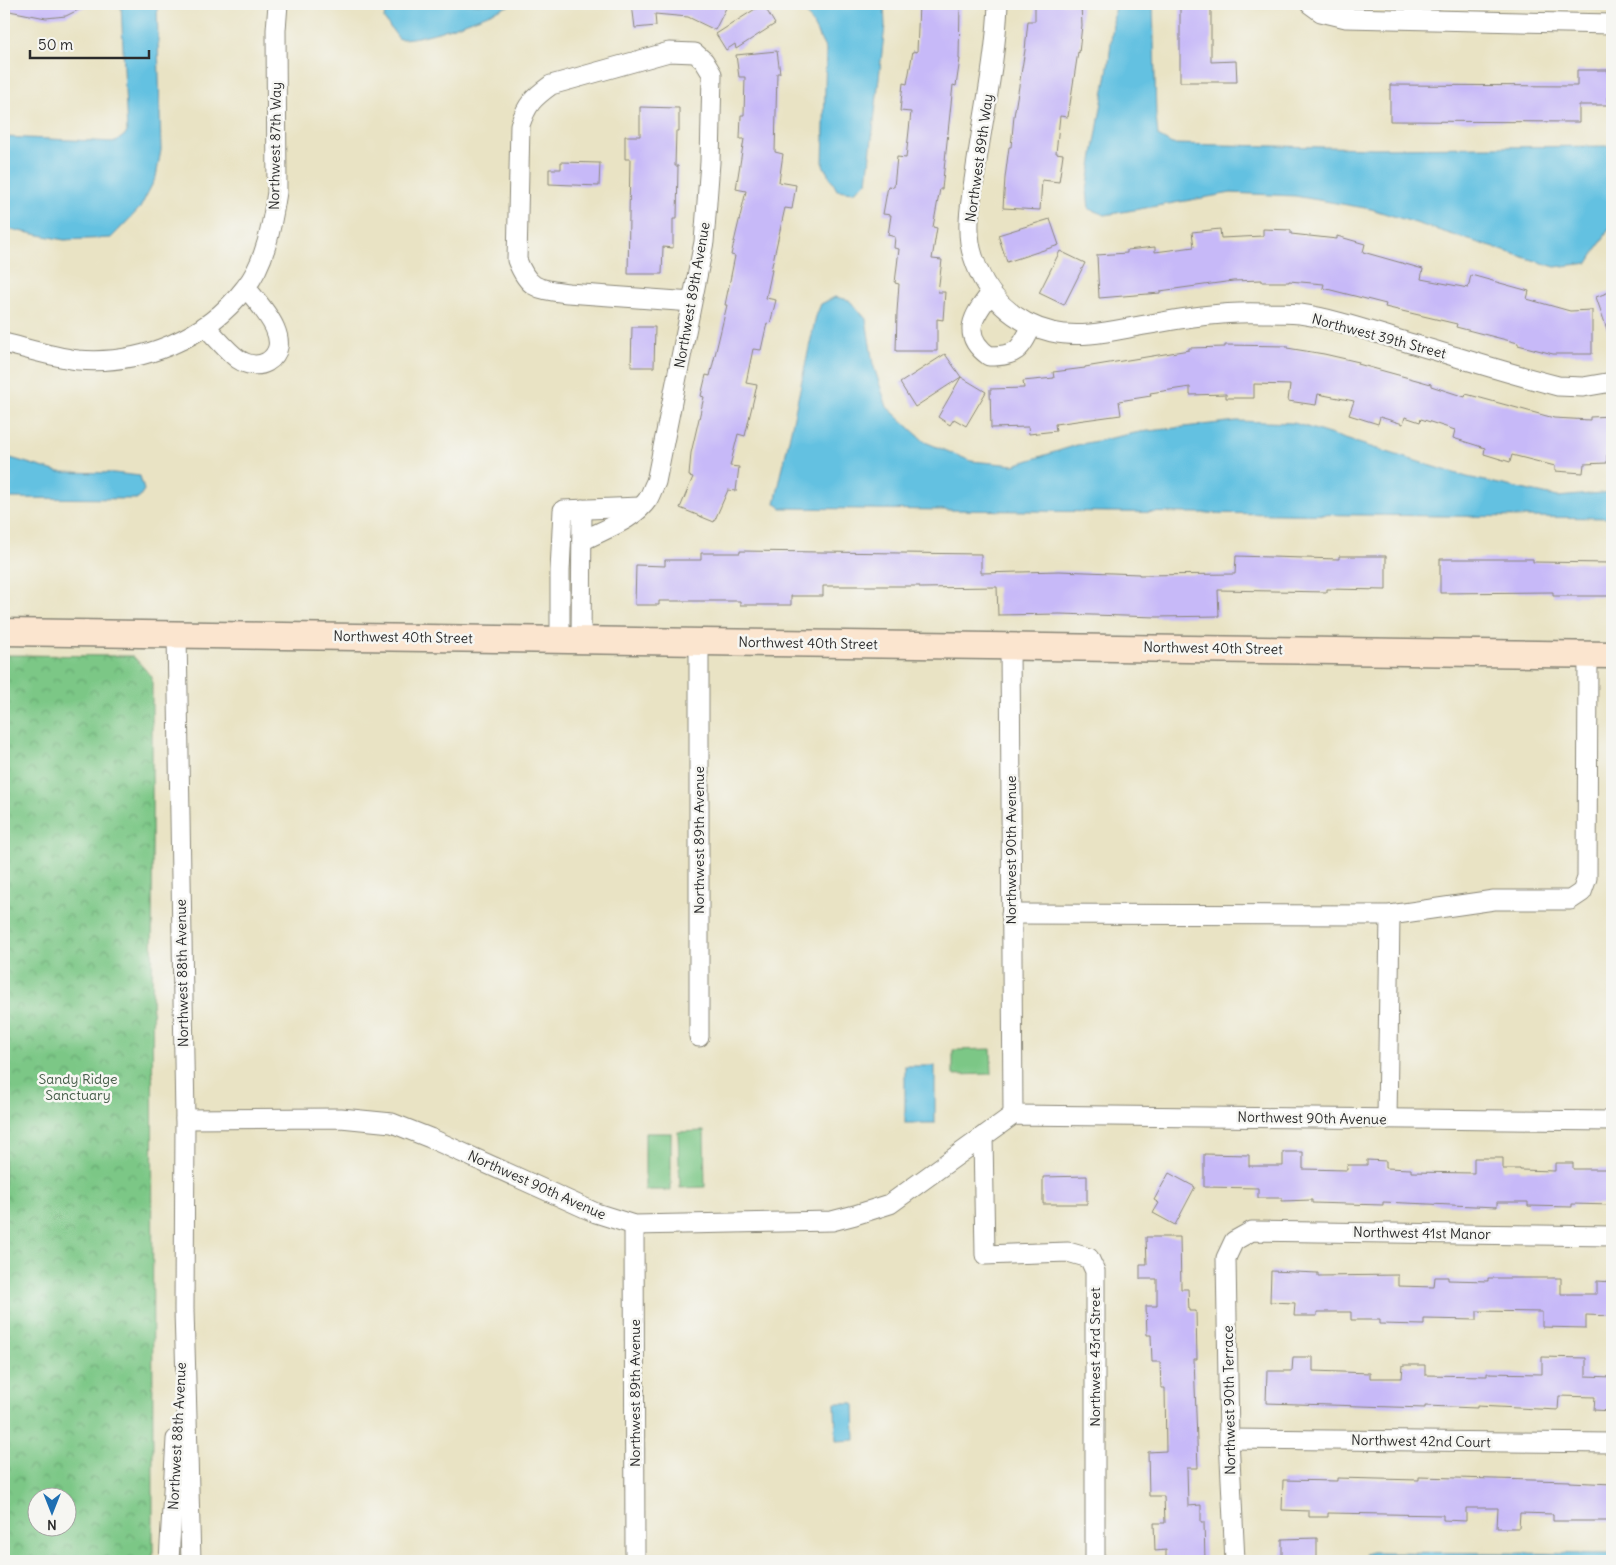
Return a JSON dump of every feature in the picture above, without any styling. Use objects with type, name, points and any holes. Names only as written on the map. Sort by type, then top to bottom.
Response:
[{"type":"street","name":"Northwest 87th Way","points":[[4,343],[77,360],[125,358],[152,352],[180,342],[205,326],[227,308],[246,288],[266,244],[277,192],[276,30],[278,4]]},
{"type":"street","name":"Northwest 89th Way","points":[[998,4],[996,37],[972,201],[969,236],[975,261],[986,288],[1015,316],[1032,326],[1054,332]]},
{"type":"street","points":[[1310,4],[1322,12],[1346,18],[1612,24]]},
{"type":"street","name":"Northwest 89th Avenue","points":[[582,541],[618,524],[640,507],[648,500],[656,482],[692,302],[704,242],[710,162],[712,74],[704,61],[695,53],[669,52],[551,85],[535,96],[526,108],[520,125],[517,260],[530,284],[548,290],[568,293],[692,302]]},
{"type":"street","points":[[205,326],[238,359],[251,364],[262,365],[271,359],[278,350],[276,330],[246,288]]},
{"type":"street","points":[[991,293],[977,310],[972,322],[972,337],[978,349],[989,356],[1012,354],[1023,345],[1032,326]]},
{"type":"street","name":"Northwest 39th Street","points":[[1054,332],[1094,334],[1228,313],[1299,314],[1339,322],[1558,386],[1584,387],[1612,382]]},
{"type":"street","points":[[570,640],[560,571],[563,510],[640,507]]},
{"type":"street","points":[[570,640],[582,541],[582,509]]},
{"type":"street","name":"Northwest 40th Street","points":[[4,632],[1600,654]]},
{"type":"street","name":"Northwest 88th Avenue","points":[[177,635],[185,1119],[184,1310],[191,1561]]},
{"type":"street","name":"Northwest 89th Avenue","points":[[699,642],[699,1037]]},
{"type":"street","name":"Northwest 90th Avenue","points":[[1010,645],[1012,1115]]},
{"type":"street","points":[[1011,914],[1390,915],[1494,900],[1570,900],[1582,892],[1588,878],[1600,654]]},
{"type":"street","points":[[1387,1119],[1390,915]]},
{"type":"street","name":"Northwest 90th Avenue","points":[[185,1119],[341,1118],[392,1122],[596,1213],[634,1225],[832,1221],[855,1216],[890,1204],[1012,1115],[1612,1121]]},
{"type":"street","name":"Northwest 43rd Street","points":[[983,1136],[985,1255],[1068,1252],[1089,1258],[1095,1271],[1095,1561]]},
{"type":"street","name":"Northwest 89th Avenue","points":[[634,1225],[635,1561]]},
{"type":"street","name":"Northwest 41st Manor","points":[[1234,1241],[1252,1231],[1612,1236]]},
{"type":"street","name":"Northwest 90th Terrace","points":[[1234,1241],[1226,1258],[1229,1438],[1235,1561]]},
{"type":"street","name":"Northwest 88th Avenue","points":[[169,1561],[184,1310]]},
{"type":"street","name":"Northwest 42nd Court","points":[[1229,1438],[1612,1444]]},
{"type":"green space","name":"Sandy Ridge Sanctuary","points":[[4,655],[133,656],[152,677],[153,1561],[4,1561]]},
{"type":"green space","points":[[991,1049],[992,1074],[953,1075],[953,1050]]},
{"type":"green space","points":[[704,1131],[705,1187],[680,1188],[678,1132]]},
{"type":"green space","points":[[645,1133],[671,1133],[671,1190],[645,1190]]},
{"type":"water","points":[[121,4],[157,4],[161,150],[156,177],[140,208],[111,238],[64,240],[4,228],[4,137],[116,142],[127,133]]},
{"type":"water","points":[[386,4],[513,4],[441,31],[399,39],[384,19]]},
{"type":"water","points":[[800,4],[884,4],[885,26],[867,182],[854,192],[837,190],[823,165],[826,50]]},
{"type":"water","points":[[1115,4],[1153,4],[1158,136],[1172,144],[1375,148],[1612,146],[1612,224],[1588,263],[1555,267],[1371,209],[1295,196],[1231,193],[1105,215],[1089,209],[1087,190],[1109,61]]},
{"type":"water","points":[[835,297],[849,300],[866,319],[873,364],[887,407],[925,442],[971,461],[1014,465],[1077,445],[1140,432],[1237,421],[1294,423],[1467,477],[1558,497],[1612,492],[1612,518],[781,508],[775,503],[816,316],[821,304]]},
{"type":"water","points":[[4,456],[58,472],[114,473],[140,476],[144,490],[138,499],[4,498]]},
{"type":"water","points":[[905,1066],[935,1066],[935,1123],[905,1123]]},
{"type":"water","points":[[835,1403],[854,1403],[855,1440],[836,1441]]},
{"type":"water","points":[[1372,1552],[1612,1554],[1612,1561],[1362,1561],[1365,1554]]},
{"type":"building","points":[[4,4],[90,4],[66,16],[46,18],[4,10]]},
{"type":"building","points":[[632,4],[728,4],[715,30],[688,17],[655,14],[656,26],[635,28]]},
{"type":"building","points":[[763,4],[775,24],[736,49],[735,44],[726,50],[716,34]]},
{"type":"building","points":[[919,4],[960,4],[960,59],[956,86],[953,85],[942,189],[940,189],[933,227],[937,228],[932,259],[942,260],[938,292],[945,292],[943,320],[937,319],[937,351],[896,351],[899,284],[895,283],[899,249],[894,248],[895,237],[888,235],[891,215],[883,214],[888,186],[894,187],[897,157],[906,158],[911,112],[900,111],[903,83],[907,84],[913,51],[917,52]]},
{"type":"building","points":[[1035,4],[1081,4],[1082,25],[1079,53],[1068,117],[1060,116],[1056,153],[1063,154],[1059,182],[1042,180],[1040,210],[1003,208],[1009,147],[1011,147],[1028,21],[1035,21]]},
{"type":"building","points":[[1180,4],[1211,4],[1211,62],[1236,61],[1237,82],[1180,82]]},
{"type":"building","points":[[777,51],[780,73],[777,73],[775,152],[783,154],[779,182],[796,185],[792,209],[785,208],[771,270],[766,298],[776,300],[770,324],[767,323],[761,350],[753,349],[746,383],[757,385],[745,436],[738,434],[730,466],[739,467],[736,491],[728,490],[714,522],[680,508],[693,477],[689,476],[691,453],[704,397],[701,396],[706,375],[710,376],[727,305],[725,305],[735,256],[731,255],[746,191],[736,189],[744,139],[740,139],[741,115],[744,115],[745,77],[739,77],[736,55]]},
{"type":"building","points":[[1577,70],[1608,70],[1608,105],[1579,105],[1579,122],[1390,121],[1390,85],[1577,86]]},
{"type":"building","points":[[640,107],[679,108],[679,131],[676,131],[675,166],[678,166],[677,219],[673,219],[673,248],[663,247],[662,274],[628,274],[630,159],[625,159],[625,136],[640,136]]},
{"type":"building","points":[[561,162],[600,163],[599,186],[549,184],[549,169],[561,169]]},
{"type":"building","points":[[1050,219],[1059,245],[1007,262],[998,235]]},
{"type":"building","points":[[1220,229],[1221,238],[1263,236],[1263,229],[1291,230],[1291,234],[1337,239],[1337,236],[1365,244],[1363,252],[1423,269],[1421,279],[1468,288],[1471,275],[1529,291],[1527,299],[1570,311],[1592,310],[1592,354],[1553,354],[1518,345],[1518,343],[1456,327],[1457,324],[1385,307],[1386,304],[1323,288],[1324,284],[1289,281],[1262,282],[1262,280],[1233,281],[1160,291],[1160,293],[1099,298],[1097,255],[1127,253],[1127,250],[1155,247],[1155,252],[1194,247],[1192,232]]},
{"type":"building","points":[[1060,251],[1085,263],[1064,305],[1039,293]]},
{"type":"building","points":[[1612,291],[1612,337],[1610,338],[1596,297]]},
{"type":"building","points":[[632,327],[655,327],[654,367],[631,367]]},
{"type":"building","points":[[1225,345],[1287,346],[1287,348],[1324,354],[1359,362],[1358,364],[1431,384],[1431,386],[1465,397],[1466,394],[1554,418],[1590,420],[1590,417],[1612,416],[1612,455],[1607,455],[1607,463],[1584,464],[1583,473],[1555,471],[1555,466],[1512,455],[1510,462],[1484,454],[1485,448],[1453,438],[1455,430],[1421,419],[1420,422],[1405,417],[1403,424],[1380,417],[1378,424],[1349,415],[1354,401],[1318,394],[1316,405],[1288,401],[1290,385],[1254,384],[1254,398],[1226,398],[1226,394],[1190,395],[1190,387],[1150,393],[1151,396],[1119,401],[1121,415],[1055,424],[1056,431],[1029,434],[1028,427],[991,428],[990,389],[1024,388],[1023,381],[1054,378],[1053,372],[1189,350],[1189,348],[1225,347]]},
{"type":"building","points":[[945,354],[961,377],[915,407],[900,383]]},
{"type":"building","points":[[961,377],[986,392],[966,426],[954,419],[950,425],[938,417]]},
{"type":"building","points":[[740,551],[981,554],[981,573],[1059,571],[1139,575],[1235,574],[1236,556],[1339,559],[1339,556],[1386,556],[1386,590],[1327,589],[1327,592],[1218,590],[1219,616],[998,615],[997,587],[823,586],[823,596],[791,596],[791,605],[740,605],[740,601],[659,601],[659,605],[635,605],[636,565],[665,566],[665,560],[701,560],[701,553],[740,553]]},
{"type":"building","points":[[1440,559],[1533,559],[1533,562],[1612,563],[1612,596],[1553,596],[1553,592],[1440,593]]},
{"type":"building","points":[[1283,1152],[1303,1152],[1303,1169],[1347,1170],[1347,1165],[1367,1165],[1367,1160],[1386,1161],[1386,1168],[1411,1169],[1411,1172],[1474,1173],[1474,1158],[1503,1158],[1503,1169],[1555,1171],[1555,1163],[1573,1163],[1573,1169],[1612,1169],[1612,1205],[1572,1204],[1572,1207],[1528,1206],[1528,1202],[1497,1202],[1497,1207],[1383,1202],[1383,1205],[1312,1203],[1312,1200],[1282,1201],[1282,1198],[1258,1198],[1258,1188],[1204,1187],[1204,1154],[1249,1155],[1249,1166],[1283,1166]]},
{"type":"building","points":[[1169,1173],[1195,1187],[1175,1225],[1153,1213],[1159,1203],[1154,1200]]},
{"type":"building","points":[[1087,1176],[1087,1204],[1043,1204],[1043,1177]]},
{"type":"building","points":[[1146,1237],[1180,1237],[1181,1289],[1188,1289],[1189,1311],[1196,1311],[1197,1359],[1194,1359],[1198,1468],[1187,1468],[1188,1506],[1201,1505],[1201,1522],[1204,1522],[1205,1561],[1166,1561],[1166,1550],[1155,1551],[1154,1523],[1165,1523],[1164,1496],[1149,1496],[1148,1452],[1166,1451],[1165,1388],[1161,1388],[1160,1362],[1152,1362],[1151,1335],[1147,1335],[1146,1306],[1157,1306],[1157,1279],[1140,1279],[1140,1264],[1147,1264]]},
{"type":"building","points":[[1271,1271],[1318,1273],[1318,1276],[1398,1275],[1398,1286],[1434,1287],[1435,1277],[1448,1277],[1448,1280],[1488,1281],[1488,1278],[1561,1278],[1561,1294],[1597,1294],[1597,1281],[1612,1282],[1612,1316],[1586,1315],[1586,1328],[1542,1327],[1542,1312],[1477,1311],[1477,1320],[1424,1319],[1424,1325],[1380,1324],[1380,1320],[1351,1320],[1351,1312],[1317,1312],[1317,1316],[1294,1316],[1295,1303],[1270,1302]]},
{"type":"building","points":[[1293,1357],[1313,1357],[1313,1371],[1370,1373],[1370,1378],[1402,1378],[1403,1365],[1425,1365],[1425,1375],[1487,1376],[1487,1373],[1542,1374],[1542,1357],[1586,1358],[1586,1376],[1612,1377],[1612,1411],[1594,1410],[1595,1397],[1559,1396],[1558,1410],[1477,1406],[1477,1408],[1425,1406],[1425,1408],[1266,1403],[1267,1371],[1292,1371]]},
{"type":"building","points":[[1419,1477],[1612,1484],[1612,1521],[1553,1521],[1553,1514],[1520,1513],[1519,1528],[1497,1528],[1498,1508],[1466,1508],[1466,1521],[1443,1520],[1443,1515],[1328,1513],[1328,1517],[1309,1517],[1309,1511],[1282,1510],[1283,1480],[1337,1481],[1337,1478],[1419,1480]]},
{"type":"building","points":[[1317,1538],[1317,1561],[1282,1561],[1282,1539]]}]
